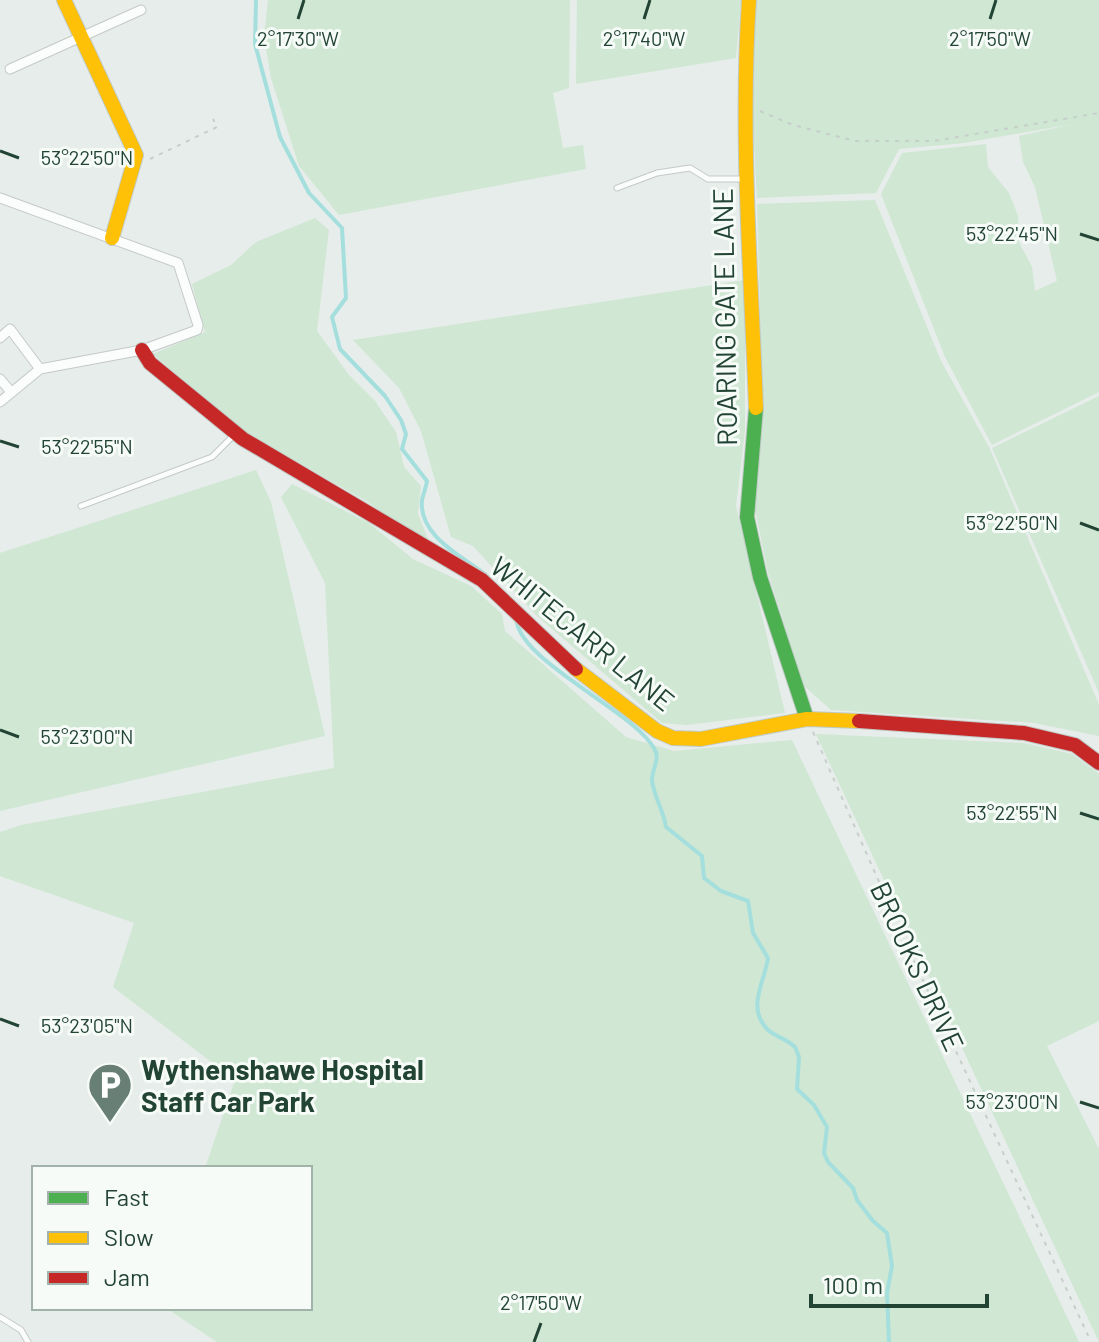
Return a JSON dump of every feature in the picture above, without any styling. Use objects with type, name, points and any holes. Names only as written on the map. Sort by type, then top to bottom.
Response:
[{"type":"street","points":[[64,0],[131,141],[135,166],[112,238]]},
{"type":"street","name":"ROARING GATE LANE","points":[[749,0],[747,179],[757,420],[747,517],[760,577],[807,719]]},
{"type":"street","points":[[10,69],[141,10]]},
{"type":"street","points":[[0,198],[178,263],[198,325],[197,330],[142,350],[40,369],[0,402]]},
{"type":"street","points":[[0,338],[10,329],[40,369]]},
{"type":"street","name":"WHITECARR LANE","points":[[142,350],[150,363],[235,433],[482,580],[518,611],[569,664],[657,731],[673,738],[701,739],[807,719],[1024,733],[1075,745],[1099,763]]},
{"type":"street","points":[[0,379],[11,392]]},
{"type":"lane","points":[[617,188],[657,173],[690,168],[708,179],[747,179]]},
{"type":"lane","points":[[81,506],[212,457],[235,433]]},
{"type":"lane","points":[[0,1317],[27,1336],[28,1342]]},
{"type":"path","points":[[746,105],[793,125],[855,141],[934,141],[1099,113]]},
{"type":"path","points":[[135,166],[217,127],[213,119]]},
{"type":"path","name":"BROOKS DRIVE","points":[[807,719],[909,950],[1091,1342]]},
{"type":"green space","points":[[268,0],[570,0],[569,88],[553,93],[563,148],[583,145],[586,169],[339,215],[299,166],[271,78],[264,37]]},
{"type":"green space","points":[[577,0],[741,0],[736,58],[576,84]]},
{"type":"green space","points":[[754,0],[1099,0],[1099,392],[992,445],[945,357],[881,194],[902,153],[986,144],[988,167],[1009,193],[1018,216],[1019,242],[1032,267],[1035,291],[1057,281],[1035,187],[1023,162],[1019,136],[1073,124],[964,143],[899,149],[876,193],[757,198],[751,89]]},
{"type":"green space","points":[[875,200],[941,361],[989,447],[1099,705],[1099,736],[1034,723],[831,710],[804,686],[768,573],[755,509],[763,418],[757,204]]},
{"type":"green space","points":[[315,218],[329,230],[317,331],[349,375],[375,401],[396,432],[404,467],[421,486],[418,514],[432,549],[368,502],[243,431],[153,354],[205,332],[192,284],[231,265],[256,242]]},
{"type":"green space","points":[[745,280],[745,430],[736,506],[785,713],[687,725],[662,723],[537,616],[473,546],[451,537],[421,431],[399,388],[353,340]]},
{"type":"green space","points":[[1099,396],[1099,693],[992,448]]},
{"type":"green space","points":[[256,470],[271,502],[325,736],[0,811],[0,553]]},
{"type":"green space","points":[[292,484],[369,523],[413,559],[471,586],[502,614],[505,631],[626,737],[674,751],[792,740],[1079,1342],[217,1342],[169,1310],[312,1310],[312,1166],[206,1166],[235,1080],[113,987],[134,923],[0,876],[0,832],[21,825],[334,768],[325,583],[281,497]]},
{"type":"green space","points":[[816,734],[1024,743],[1072,754],[1099,774],[1099,1021],[1047,1046],[1099,1149],[1099,1342]]},
{"type":"waterway","points":[[256,0],[255,44],[280,137],[309,193],[342,228],[346,298],[332,317],[340,349],[385,396],[401,420],[406,434],[402,449],[427,481],[422,500],[423,513],[435,536],[487,576]]},
{"type":"waterway","points":[[516,615],[520,632],[553,667],[643,735],[655,750],[652,780],[666,827],[702,856],[704,878],[721,891],[748,901],[753,933],[768,958],[758,996],[758,1013],[768,1030],[795,1047],[799,1057],[797,1089],[814,1105],[827,1127],[824,1153],[828,1162],[853,1188],[857,1200],[873,1221],[887,1233],[892,1266],[887,1293],[889,1342]]},
{"type":"traffic: fast","points":[[756,408],[747,517],[760,577],[807,719]]},
{"type":"traffic: slow","points":[[64,0],[136,155],[112,238]]},
{"type":"traffic: slow","points":[[749,0],[746,153],[756,408]]},
{"type":"traffic: slow","points":[[576,669],[657,731],[673,738],[701,739],[807,719],[859,721]]},
{"type":"traffic: jam","points":[[142,350],[150,363],[243,439],[482,580],[576,669]]},
{"type":"traffic: jam","points":[[859,721],[1024,733],[1075,745],[1099,763]]},
{"type":"place","name":"Wythenshawe Hospital Staff Car Park","points":[[110,1124]]}]
